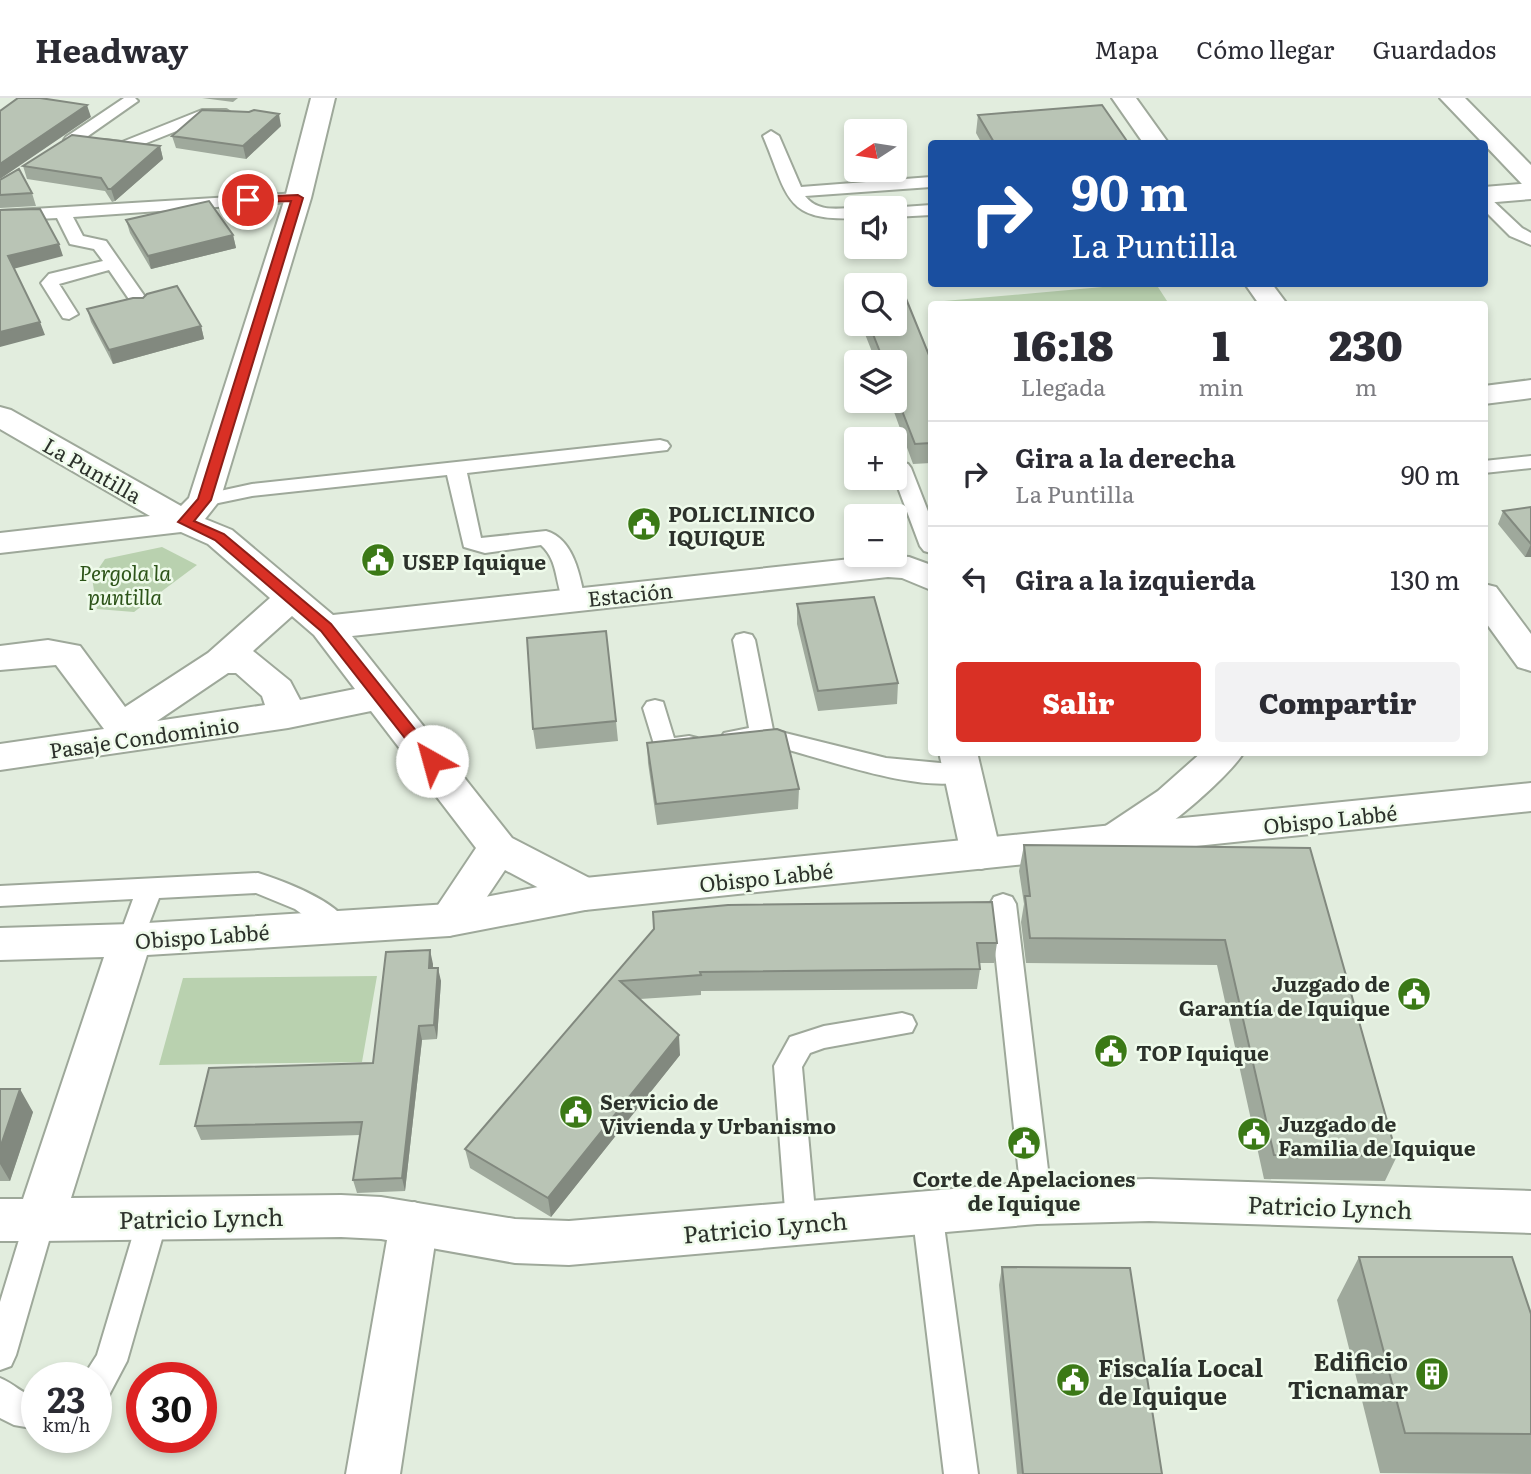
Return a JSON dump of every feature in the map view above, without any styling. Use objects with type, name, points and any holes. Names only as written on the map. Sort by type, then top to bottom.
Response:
[{"type":"street","points":[[195,511],[298,198],[323,98]]},
{"type":"street","points":[[1124,98],[1154,140]]},
{"type":"street","points":[[1452,98],[1531,179]]},
{"type":"street","points":[[1488,195],[1531,191]]},
{"type":"street","points":[[1488,395],[1531,390]]},
{"type":"street","name":"La Puntilla","points":[[0,416],[195,511],[219,537],[326,627],[498,848],[585,894]]},
{"type":"street","name":"La Puntilla","points":[[0,543],[195,511]]},
{"type":"street","name":"Estación","points":[[326,627],[888,566],[909,568],[928,564]]},
{"type":"street","points":[[221,661],[291,598]]},
{"type":"street","points":[[1488,601],[1531,660]]},
{"type":"street","name":"Pasaje Condominio","points":[[0,658],[48,652],[68,654],[113,718],[120,721],[132,720],[221,661]]},
{"type":"street","points":[[221,661],[245,661],[276,690],[288,715]]},
{"type":"street","name":"Pasaje Condominio","points":[[0,757],[288,715],[382,696]]},
{"type":"street","points":[[1112,841],[1154,814],[1205,775],[1222,756]]},
{"type":"street","points":[[960,763],[981,854]]},
{"type":"street","name":"Obispo Labbé","points":[[0,944],[131,940],[449,920],[585,894],[1529,802]]},
{"type":"street","points":[[449,920],[498,848]]},
{"type":"street","points":[[20,1220],[131,940]]},
{"type":"street","name":"Patricio Lynch","points":[[20,1220],[341,1216],[381,1218],[515,1241],[569,1243],[1037,1203],[1149,1200],[1531,1212]]},
{"type":"street","points":[[373,1474],[414,1223]]},
{"type":"lane","points":[[130,101],[67,144],[124,147],[202,115],[241,116]]},
{"type":"lane","points":[[771,136],[799,204],[812,212],[844,214]]},
{"type":"lane","points":[[795,192],[928,182]]},
{"type":"lane","points":[[0,216],[298,198]]},
{"type":"lane","points":[[1488,205],[1516,232],[1531,240]]},
{"type":"lane","points":[[907,211],[928,210]]},
{"type":"lane","points":[[63,213],[76,240],[100,244],[141,304]]},
{"type":"lane","points":[[69,314],[51,283],[55,278],[113,264]]},
{"type":"lane","points":[[195,511],[252,490],[660,446]]},
{"type":"lane","points":[[1488,467],[1531,462]]},
{"type":"lane","points":[[456,468],[471,542],[485,546],[546,538],[559,547],[568,570],[574,600]]},
{"type":"lane","points":[[907,488],[928,557]]},
{"type":"lane","points":[[744,640],[762,735]]},
{"type":"lane","points":[[655,708],[665,748],[762,735],[929,775],[960,763]]},
{"type":"lane","points":[[0,896],[258,883],[304,902],[338,927]]},
{"type":"lane","points":[[131,940],[150,888]]},
{"type":"lane","points":[[1003,904],[1037,1203]]},
{"type":"lane","points":[[802,1223],[788,1066],[800,1045],[824,1037],[902,1024]]},
{"type":"lane","points":[[926,1211],[961,1474]]},
{"type":"lane","points":[[110,1362],[153,1218]]},
{"type":"lane","points":[[0,1354],[20,1220]]},
{"type":"lane","points":[[0,1394],[14,1409],[21,1410]]},
{"type":"green space","points":[[1102,287],[1158,287],[1167,301],[944,301]]},
{"type":"green space","name":"Pergola la puntilla","points":[[162,547],[197,565],[134,612],[97,609],[92,578],[105,559]]},
{"type":"green space","points":[[377,976],[362,1062],[159,1065],[183,978]]},
{"type":"building","points":[[18,98],[40,98],[87,105],[0,164],[0,111]]},
{"type":"building","points":[[1102,105],[1126,140],[993,140],[978,115]]},
{"type":"building","points":[[202,110],[254,110],[279,114],[243,146],[172,136]]},
{"type":"building","points":[[72,135],[160,146],[111,189],[108,189],[101,178],[23,166]]},
{"type":"building","points":[[19,169],[32,193],[0,195],[0,180]]},
{"type":"building","points":[[209,201],[233,235],[148,256],[126,220]]},
{"type":"building","points":[[40,209],[59,244],[8,256],[40,322],[0,332],[0,210]]},
{"type":"building","points":[[177,286],[201,326],[109,350],[87,309],[143,298],[147,294]]},
{"type":"building","points":[[907,301],[928,353],[928,443],[915,444],[903,413],[907,413],[907,350],[879,350],[874,336],[907,336]]},
{"type":"building","points":[[1531,507],[1531,544],[1503,511]]},
{"type":"building","points":[[874,597],[898,683],[818,691],[797,604]]},
{"type":"building","points":[[606,631],[616,721],[533,729],[527,638]]},
{"type":"building","points":[[777,729],[785,732],[799,789],[656,804],[647,743]]},
{"type":"building","points":[[1024,845],[1310,848],[1397,1156],[1274,1155],[1225,940],[1030,938],[1025,896],[1030,896]]},
{"type":"building","points":[[992,902],[997,943],[977,943],[980,969],[700,972],[701,975],[620,981],[679,1035],[548,1198],[465,1149],[654,929],[653,912],[728,905]]},
{"type":"building","points":[[430,950],[429,968],[438,968],[434,1025],[419,1026],[402,1178],[353,1180],[362,1122],[195,1126],[209,1068],[373,1063],[386,952]]},
{"type":"building","points":[[0,1089],[20,1089],[0,1148]]},
{"type":"building","points":[[1359,1257],[1512,1257],[1531,1314],[1531,1434],[1405,1433]]},
{"type":"building","name":"Fiscalía Local de Iquique","points":[[1002,1267],[1130,1268],[1162,1474],[1023,1474]]},
{"type":"place","name":"POLICLINICO IQUIQUE","points":[[644,524]]},
{"type":"place","name":"USEP Iquique","points":[[378,560]]},
{"type":"place","name":"Juzgado de Garantía de Iquique","points":[[1414,994]]},
{"type":"place","name":"TOP Iquique","points":[[1111,1051]]},
{"type":"place","name":"Servicio de Vivienda y Urbanismo","points":[[576,1112]]},
{"type":"place","name":"Juzgado de Familia de Iquique","points":[[1254,1134]]},
{"type":"place","name":"Corte de Apelaciones de Iquique","points":[[1024,1143]]},
{"type":"place","name":"Edificio Ticnamar","points":[[1432,1374]]},
{"type":"place","name":"Fiscalía Local de Iquique","points":[[1073,1380]]},
{"type":"route","points":[[248,200],[298,198],[204,500],[185,522],[219,537],[326,627],[432,761]]}]
